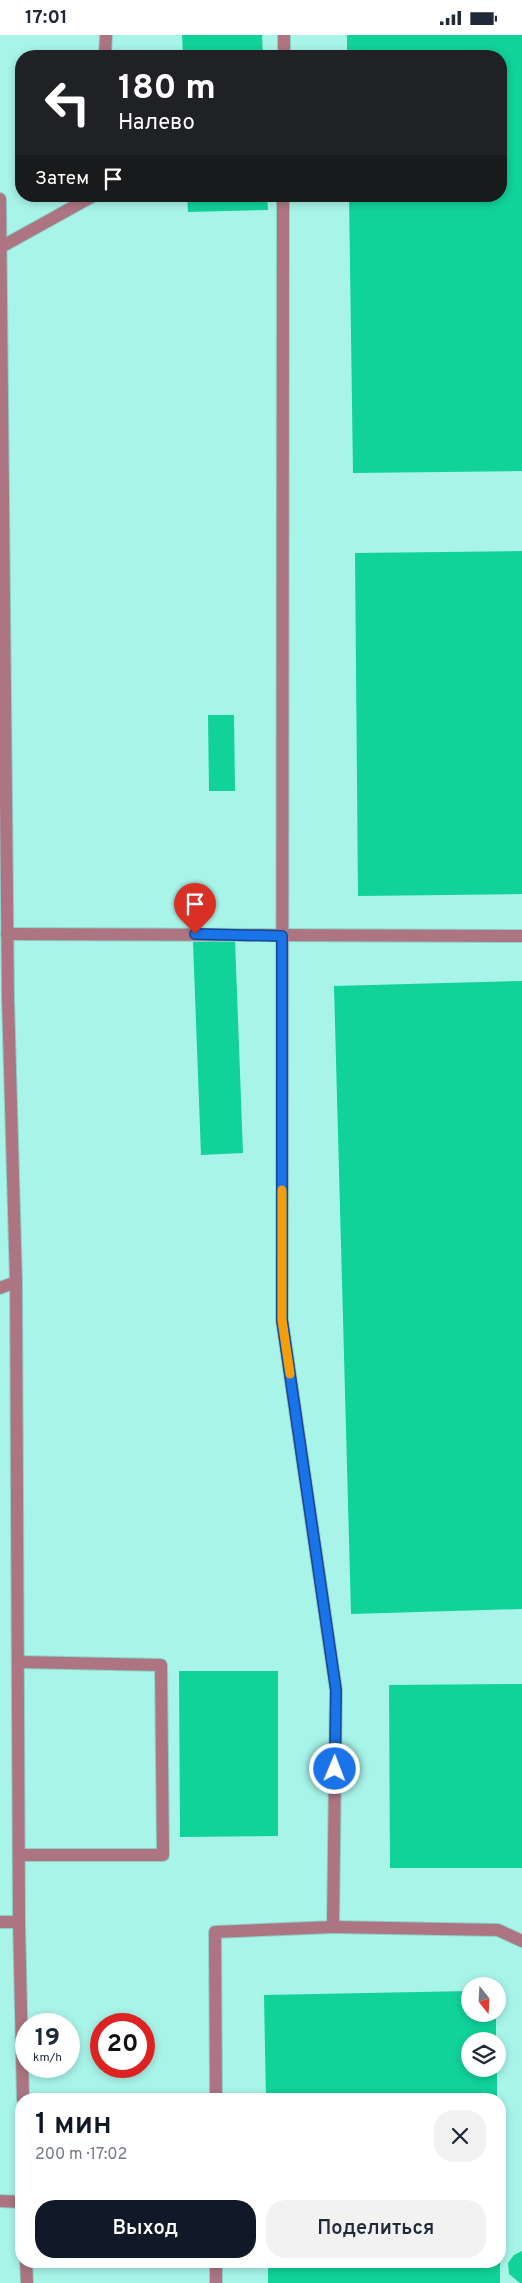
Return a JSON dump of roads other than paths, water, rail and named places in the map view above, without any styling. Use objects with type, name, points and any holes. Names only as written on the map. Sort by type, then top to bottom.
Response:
[{"type":"street","points":[[105,50],[106,35]]},
{"type":"street","points":[[284,35],[284,50]]},
{"type":"street","points":[[0,199],[7,934],[16,1282],[19,1922],[23,2093]]},
{"type":"street","points":[[1,247],[82,202]]},
{"type":"street","points":[[284,202],[282,1320],[336,1690],[333,1927]]},
{"type":"street","points":[[7,934],[522,936]]},
{"type":"street","points":[[0,1288],[16,1282]]},
{"type":"street","points":[[19,1662],[160,1665],[164,1855],[19,1855]]},
{"type":"street","points":[[0,1922],[19,1922]]},
{"type":"street","points":[[216,2093],[216,1932],[333,1927],[498,1930],[522,1941]]},
{"type":"street","points":[[0,2201],[15,2202]]},
{"type":"street","points":[[26,2268],[27,2283]]},
{"type":"street","points":[[216,2268],[216,2283]]}]
